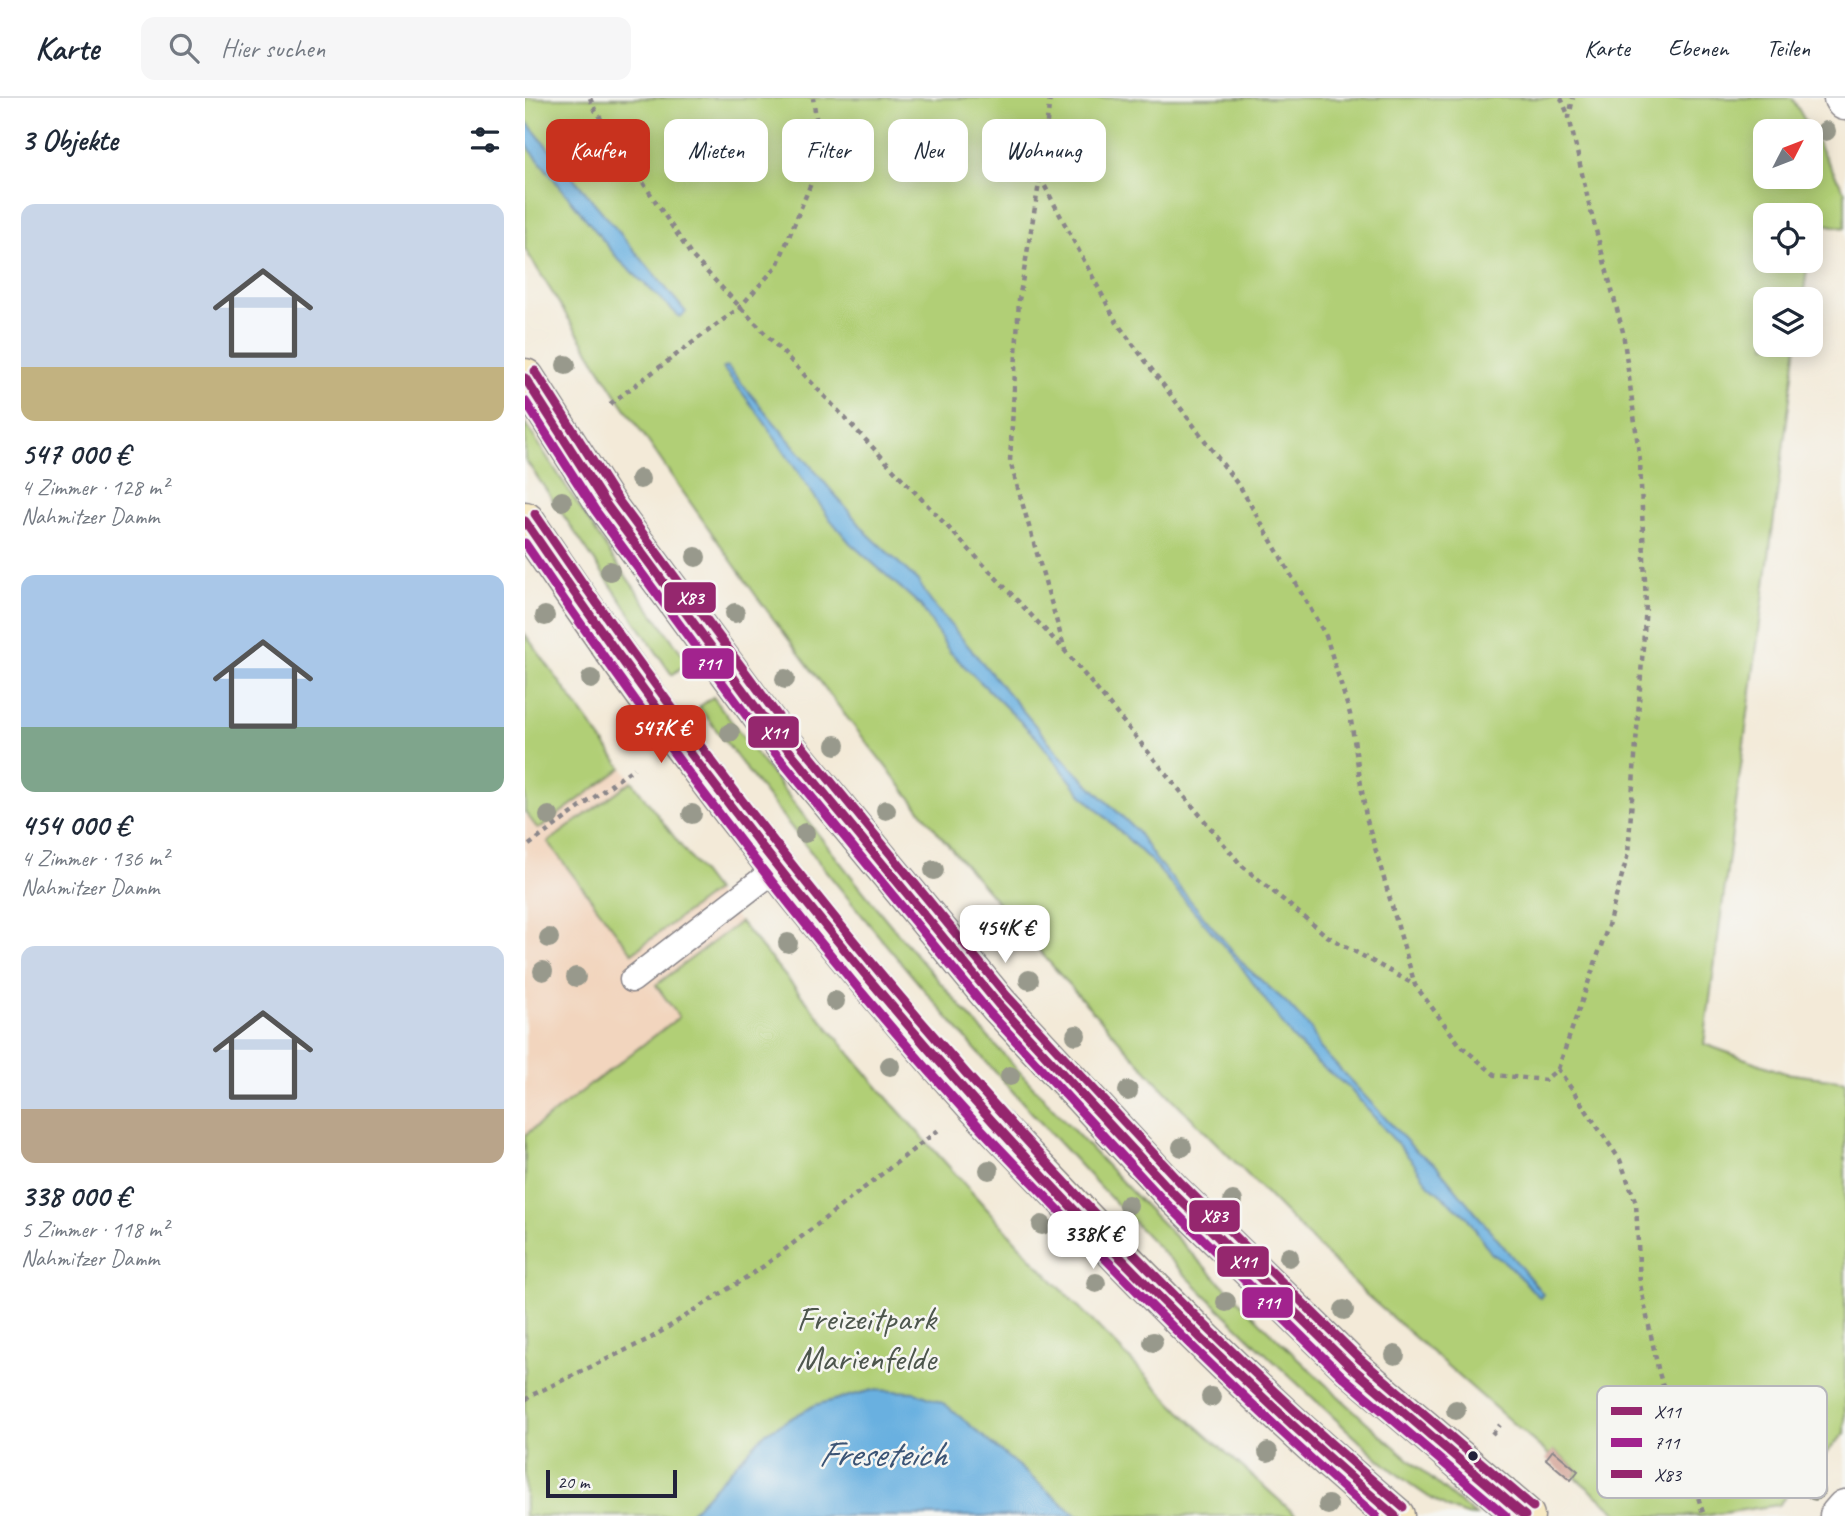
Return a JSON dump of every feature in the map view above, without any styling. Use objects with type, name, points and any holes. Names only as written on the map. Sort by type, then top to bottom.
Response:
[{"type":"main road","points":[[525,378],[605,503],[764,720],[999,1004],[1172,1192],[1352,1368],[1525,1516]]},
{"type":"main road","points":[[525,521],[636,683],[777,868],[973,1101],[1129,1266],[1299,1433],[1395,1516]]},
{"type":"street","points":[[1839,1516],[1845,1509]]},
{"type":"lane","points":[[632,980],[777,868]]},
{"type":"path","points":[[590,98],[595,110],[691,255],[1066,652],[1241,865],[1327,936],[1415,985]]},
{"type":"path","points":[[610,404],[739,308],[777,266],[814,176],[818,130],[813,98]]},
{"type":"path","points":[[1047,119],[1050,98]]},
{"type":"path","points":[[1043,182],[1117,323],[1242,489],[1326,636],[1350,714],[1366,817],[1415,985],[1460,1045],[1495,1076],[1545,1080],[1558,1069],[1607,929],[1627,854],[1646,605],[1640,461],[1623,332],[1569,117],[1561,98]]},
{"type":"path","points":[[1569,117],[1573,98]]},
{"type":"path","points":[[1039,182],[1019,300],[1010,461],[1066,652]]},
{"type":"path","points":[[529,845],[634,768]]},
{"type":"path","points":[[1558,1069],[1620,1160],[1636,1203],[1640,1284],[1664,1386]]},
{"type":"path","points":[[525,1400],[651,1338],[764,1266],[973,1101]]},
{"type":"path","points":[[1698,1498],[1704,1516]]},
{"type":"shaded area","points":[[525,634],[712,889],[888,1099],[525,1377]]},
{"type":"green space","points":[[525,98],[1792,98],[1804,119],[1753,119],[1753,189],[1823,189],[1823,153],[1845,192],[1845,228],[1823,224],[1823,203],[1753,203],[1753,273],[1806,273],[1805,287],[1753,287],[1753,357],[1795,357],[1704,1044],[1785,1073],[1845,1081],[1845,1433],[1827,1452],[1827,1386],[1597,1386],[1597,1496],[1574,1476],[1578,1471],[1554,1451],[1549,1455],[1363,1292],[1166,1092],[1069,985],[944,840],[845,715],[757,597],[617,396],[525,249]]},
{"type":"green space","points":[[525,423],[612,557],[688,662],[672,675],[525,459]]},
{"type":"green space","points":[[525,634],[622,768],[538,829],[525,812]]},
{"type":"green space","points":[[713,697],[800,812],[890,924],[977,1025],[1067,1123],[1254,1316],[1385,1438],[1476,1516],[1459,1513],[1440,1504],[1376,1456],[1240,1329],[1075,1161],[919,984],[770,801],[699,707]]},
{"type":"green space","points":[[632,781],[715,891],[632,953],[548,842]]},
{"type":"green space","name":"Freizeitpark Marienfelde","points":[[740,922],[888,1099],[1033,1260],[1182,1413],[1297,1516],[525,1516],[525,1135],[679,1017],[656,985]]},
{"type":"green space","points":[[1600,1498],[1785,1498],[1778,1505],[1702,1516],[1621,1516]]},
{"type":"water","points":[[525,120],[546,145],[546,169],[532,152],[525,141]]},
{"type":"water","points":[[556,182],[577,182],[686,312],[680,317],[619,260]]},
{"type":"water","points":[[727,366],[867,533],[918,581],[931,602],[1067,763],[1136,830],[1157,861],[1247,968],[1286,1002],[1311,1029],[1320,1048],[1415,1150],[1436,1165],[1543,1294],[1540,1298],[1506,1263],[1491,1253],[1467,1217],[1429,1185],[1413,1162],[1349,1088],[1316,1062],[1292,1037],[1240,965],[1153,863],[1082,795],[1036,737],[949,651],[921,606],[850,543],[829,518],[760,416],[723,368]]},
{"type":"water","name":"Freseteich","points":[[873,1390],[915,1392],[945,1404],[1077,1516],[687,1516],[766,1432],[815,1405]]},
{"type":"building","points":[[1553,1450],[1578,1471],[1571,1480],[1546,1459]]},
{"type":"transit line","name":"X83","points":[[535,371],[615,496],[783,723],[1007,996],[1181,1183],[1360,1359],[1533,1507]]},
{"type":"transit line","name":"X11","points":[[525,378],[605,503],[773,731],[998,1004],[1172,1192],[1352,1368],[1525,1516]]},
{"type":"transit line","name":"711","points":[[525,401],[595,510],[763,738],[989,1012],[1163,1200],[1343,1377],[1506,1516]]},
{"type":"transit line","name":"X83","points":[[535,514],[728,783],[830,913],[936,1039],[1047,1162],[1161,1282],[1280,1397],[1403,1507]]},
{"type":"transit line","name":"X11","points":[[525,521],[718,790],[821,920],[927,1047],[1037,1171],[1152,1290],[1271,1405],[1395,1516]]},
{"type":"transit line","name":"711","points":[[525,543],[627,690],[734,834],[904,1042],[990,1138],[1145,1299],[1258,1410],[1376,1516]]}]
